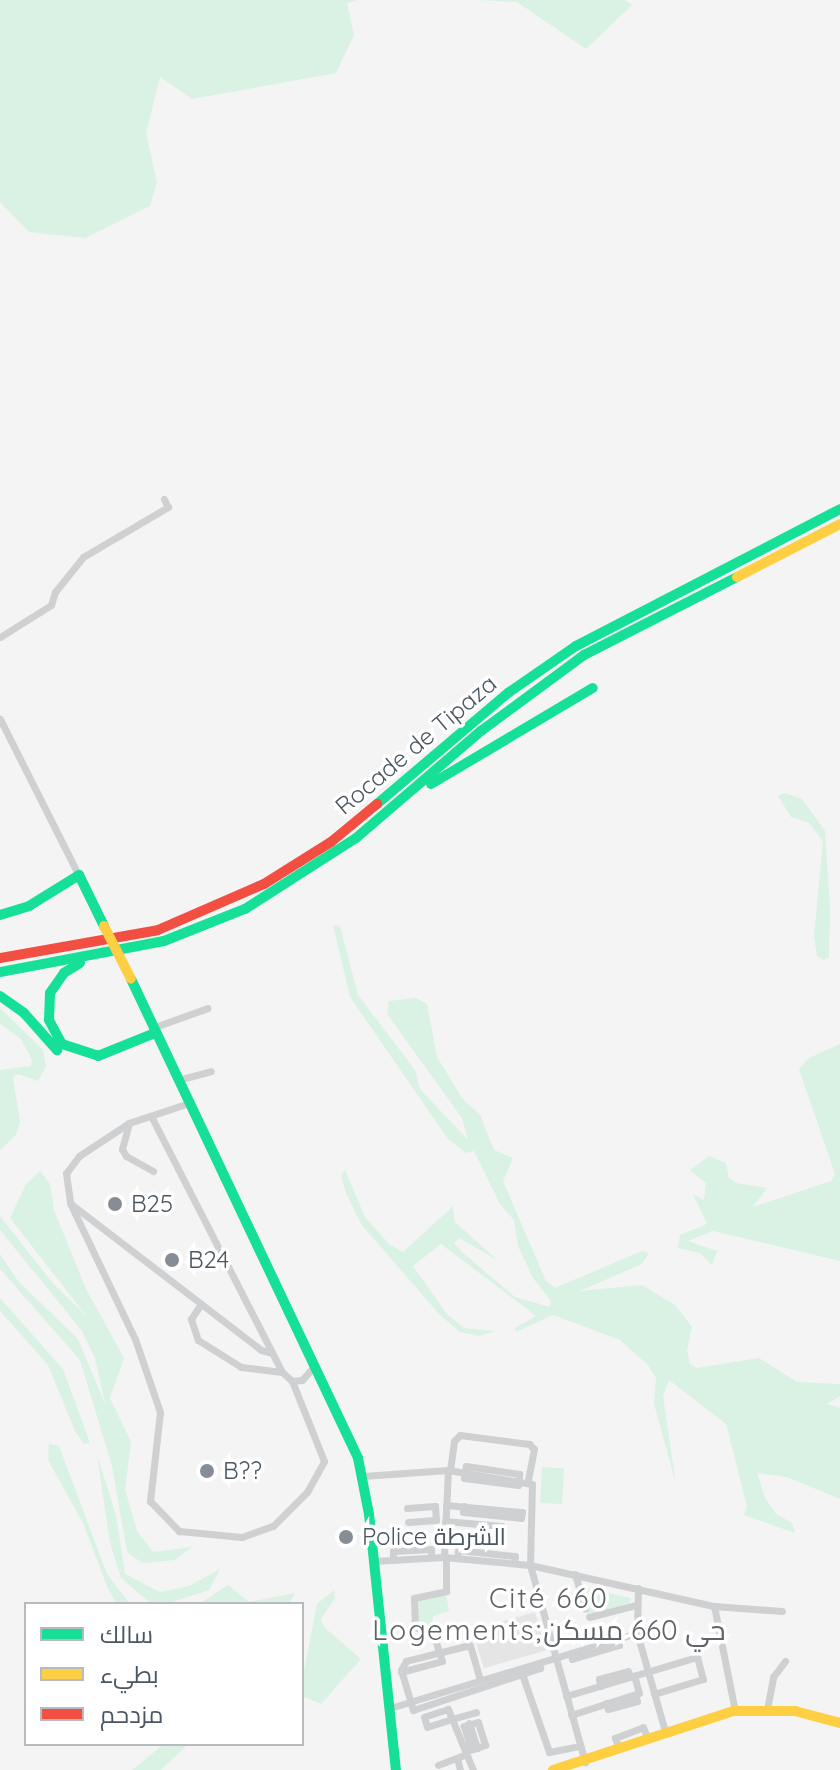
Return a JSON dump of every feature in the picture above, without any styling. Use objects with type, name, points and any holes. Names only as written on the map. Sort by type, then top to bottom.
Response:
[{"type":"main road","name":"Rocade de Tipaza","points":[[0,958],[158,930],[264,884],[331,842],[508,693],[576,646],[840,509]]},
{"type":"main road","name":"Rocade de Tipaza","points":[[0,972],[109,955],[164,941],[245,909],[322,862],[504,713],[584,655],[840,524]]},
{"type":"main road","points":[[399,802],[593,688]]},
{"type":"main road","points":[[0,915],[29,906],[79,875],[344,1422],[363,1476],[396,1770]]},
{"type":"main road","points":[[109,955],[74,965],[56,981],[48,1007],[54,1033],[73,1052],[98,1056],[155,1034]]},
{"type":"main road","points":[[0,996],[77,1062],[103,1064],[155,1034]]},
{"type":"main road","points":[[553,1770],[585,1762],[665,1731],[735,1711],[767,1709],[840,1723]]},
{"type":"street","points":[[0,637],[51,605],[55,592],[83,557],[168,507],[164,499]]},
{"type":"street","points":[[0,719],[79,875]]},
{"type":"street","points":[[155,1034],[208,1008]]},
{"type":"street","points":[[178,1080],[211,1071]]},
{"type":"street","points":[[151,1116],[282,1372],[292,1381],[324,1461],[307,1492],[273,1526],[242,1537],[179,1531],[150,1501],[160,1412],[135,1339],[70,1203],[66,1173],[79,1156],[129,1123],[189,1103]]},
{"type":"street","points":[[129,1123],[122,1149],[132,1163],[153,1171]]},
{"type":"street","points":[[70,1203],[261,1350],[272,1353]]},
{"type":"street","points":[[201,1304],[191,1319],[198,1340],[241,1367],[282,1372]]},
{"type":"street","points":[[292,1381],[302,1380],[315,1365]]},
{"type":"street","points":[[528,1481],[531,1445],[461,1435],[454,1441],[446,1513],[446,1591],[414,1598],[415,1627],[433,1634],[442,1661],[401,1672],[413,1710],[538,1663],[637,1633]]},
{"type":"street","points":[[363,1476],[449,1470],[528,1481],[535,1490]]},
{"type":"street","points":[[530,1470],[535,1490],[530,1565],[585,1762]]},
{"type":"street","points":[[407,1508],[435,1506],[436,1512],[436,1520],[408,1522]]},
{"type":"street","points":[[446,1513],[464,1506],[522,1512],[521,1518],[463,1512],[464,1506]]},
{"type":"street","points":[[436,1512],[502,1526]]},
{"type":"street","points":[[374,1561],[445,1557],[514,1563],[714,1606],[782,1611]]},
{"type":"street","points":[[575,1574],[585,1609]]},
{"type":"street","points":[[638,1588],[637,1633],[665,1731]]},
{"type":"street","points":[[589,1617],[636,1605]]},
{"type":"street","points":[[714,1606],[735,1711]]},
{"type":"street","points":[[439,1653],[470,1645],[480,1680]]},
{"type":"street","points":[[632,1676],[697,1657],[703,1679],[654,1694]]},
{"type":"street","points":[[767,1709],[773,1677],[785,1661]]},
{"type":"street","points":[[390,1708],[480,1680],[521,1671]]},
{"type":"street","points":[[521,1671],[549,1752],[580,1746]]},
{"type":"street","points":[[566,1696],[601,1686],[599,1679],[628,1671],[639,1693],[635,1695],[637,1701],[608,1709],[606,1703],[571,1715]]},
{"type":"street","points":[[470,1750],[452,1719],[476,1712]]},
{"type":"street","points":[[465,1715],[469,1724],[473,1770]]},
{"type":"street","points":[[438,1765],[470,1750]]},
{"type":"street","points":[[457,1758],[459,1770]]},
{"type":"shaded area","points":[[535,1612],[546,1650],[484,1668],[473,1630]]},
{"type":"green space","points":[[0,0],[358,0],[347,3],[354,35],[336,73],[192,99],[160,77],[146,133],[157,182],[150,206],[85,238],[29,232],[0,202]]},
{"type":"green space","points":[[479,0],[625,0],[632,5],[586,49],[517,2]]},
{"type":"green space","points":[[784,793],[802,799],[825,831],[830,908],[829,957],[824,960],[817,956],[814,936],[823,841],[809,823],[791,817],[778,796]]},
{"type":"green space","points":[[333,925],[340,926],[358,995],[415,1070],[420,1089],[468,1140],[462,1118],[387,1014],[389,1001],[416,998],[427,1004],[437,1057],[462,1098],[480,1115],[494,1150],[513,1158],[503,1181],[546,1281],[555,1288],[642,1251],[649,1253],[642,1264],[580,1291],[642,1285],[675,1305],[692,1327],[687,1350],[690,1364],[697,1368],[759,1358],[797,1382],[840,1384],[840,1396],[827,1404],[840,1408],[840,1499],[787,1477],[757,1473],[765,1498],[776,1514],[792,1523],[795,1533],[744,1515],[747,1507],[726,1424],[669,1380],[663,1396],[676,1484],[654,1404],[656,1378],[648,1365],[620,1340],[553,1315],[516,1332],[515,1328],[536,1316],[441,1244],[413,1266],[447,1314],[464,1328],[495,1331],[479,1336],[460,1332],[439,1314],[361,1224],[346,1193],[341,1175],[345,1170],[365,1217],[389,1244],[403,1252],[453,1206],[455,1222],[497,1260],[459,1238],[454,1243],[462,1252],[515,1297],[550,1307],[551,1301],[533,1278],[518,1246],[514,1220],[500,1204],[474,1151],[466,1153],[448,1139],[350,997]]},
{"type":"green space","points":[[0,1008],[43,1050],[46,1066],[38,1081],[18,1074],[13,1078],[20,1122],[16,1135],[0,1150],[0,1070],[31,1066],[32,1060],[21,1039],[0,1024]]},
{"type":"green space","points":[[840,1044],[840,1261],[713,1231],[688,1241],[717,1251],[712,1265],[700,1253],[678,1248],[680,1235],[707,1224],[693,1194],[704,1200],[706,1183],[690,1170],[709,1156],[726,1163],[729,1178],[736,1183],[767,1188],[753,1207],[831,1181],[835,1174],[799,1069],[809,1058]]},
{"type":"green space","points":[[40,1171],[50,1184],[54,1210],[86,1289],[124,1358],[110,1398],[131,1442],[125,1489],[137,1531],[153,1552],[192,1547],[175,1560],[142,1563],[127,1552],[112,1466],[80,1360],[0,1269],[0,1254],[18,1281],[78,1339],[105,1404],[95,1358],[82,1331],[0,1230],[0,1216],[51,1281],[88,1318],[10,1218],[26,1184]]},
{"type":"green space","points":[[0,1298],[63,1369],[90,1443],[84,1444],[75,1431],[48,1365],[0,1311]]},
{"type":"green space","points":[[49,1444],[59,1446],[107,1574],[128,1602],[116,1602],[108,1589],[83,1523],[48,1460]]},
{"type":"green space","points":[[97,1455],[116,1515],[125,1574],[160,1592],[189,1586],[220,1569],[209,1590],[172,1602],[149,1602],[121,1578],[110,1543]]},
{"type":"green space","points":[[542,1467],[564,1468],[562,1504],[540,1503]]},
{"type":"green space","points":[[228,1585],[249,1602],[202,1602]]},
{"type":"green space","points":[[581,1587],[631,1598],[630,1603],[588,1615]]},
{"type":"green space","points":[[334,1590],[335,1598],[321,1619],[324,1627],[361,1659],[321,1704],[304,1697],[304,1671],[317,1604]]},
{"type":"green space","points":[[295,1593],[290,1602],[249,1602]]},
{"type":"green space","points":[[446,1593],[449,1611],[433,1616],[432,1631],[419,1628],[418,1601]]},
{"type":"green space","points":[[162,1746],[186,1746],[161,1770],[132,1770]]},
{"type":"traffic: fast","points":[[377,804],[508,693],[576,646],[840,509]]},
{"type":"traffic: fast","points":[[0,972],[164,941],[245,909],[356,838],[481,731],[584,655],[737,577]]},
{"type":"traffic: fast","points":[[431,784],[593,688]]},
{"type":"traffic: fast","points":[[79,875],[104,926]]},
{"type":"traffic: fast","points":[[0,915],[29,906],[79,875]]},
{"type":"traffic: fast","points":[[80,963],[64,973],[50,993],[49,1020],[62,1044],[98,1056],[155,1033]]},
{"type":"traffic: fast","points":[[131,979],[358,1458],[369,1514],[396,1770]]},
{"type":"traffic: fast","points":[[0,996],[24,1013],[57,1050]]},
{"type":"traffic: slow","points":[[737,577],[840,524]]},
{"type":"traffic: slow","points":[[104,926],[131,979]]},
{"type":"traffic: slow","points":[[553,1770],[733,1711],[795,1711],[840,1723]]},
{"type":"traffic: jam","points":[[0,958],[158,930],[264,884],[331,842],[377,804]]},
{"type":"place","name":"B25","points":[[115,1204]]},
{"type":"place","name":"B24","points":[[172,1260]]},
{"type":"place","name":"B??","points":[[207,1471]]},
{"type":"place","name":"Police الشرطة","points":[[346,1537]]},
{"type":"district","name":"Cité 660 Logements;حي 660 مسكن","points":[[549,1614]]}]
